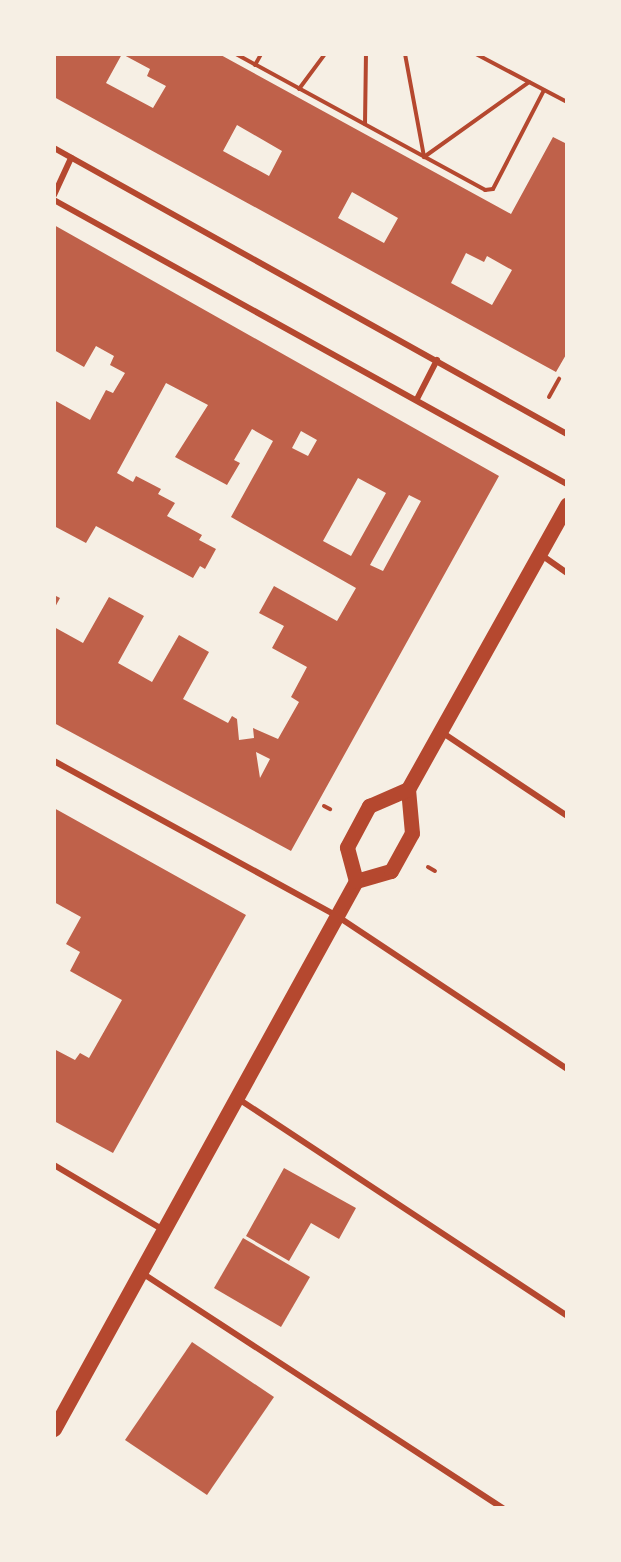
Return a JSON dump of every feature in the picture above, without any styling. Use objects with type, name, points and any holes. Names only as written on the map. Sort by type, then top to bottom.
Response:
[{"type":"main road","points":[[356,881],[392,870],[412,833],[408,789],[567,504]]},
{"type":"main road","points":[[54,1429],[162,1229],[356,881],[347,847],[369,806],[408,789]]},
{"type":"street","points":[[54,148],[567,434]]},
{"type":"street","points":[[54,195],[71,158]]},
{"type":"street","points":[[54,200],[567,484]]},
{"type":"street","points":[[417,399],[437,360]]},
{"type":"street","points":[[539,554],[567,573]]},
{"type":"street","points":[[440,731],[567,816]]},
{"type":"street","points":[[54,761],[338,916],[567,1069]]},
{"type":"street","points":[[236,1097],[567,1316]]},
{"type":"street","points":[[54,1165],[162,1229]]},
{"type":"street","points":[[139,1271],[503,1508]]},
{"type":"path","points":[[236,54],[485,190],[493,189],[544,90]]},
{"type":"path","points":[[255,65],[261,54]]},
{"type":"path","points":[[299,89],[325,54]]},
{"type":"path","points":[[365,124],[366,54]]},
{"type":"path","points":[[405,54],[424,157]]},
{"type":"path","points":[[476,54],[567,102]]},
{"type":"path","points":[[424,157],[529,82]]},
{"type":"path","points":[[549,397],[559,379]]},
{"type":"path","points":[[324,806],[330,809]]},
{"type":"path","points":[[428,867],[435,871]]},
{"type":"building","points":[[54,54],[122,54],[219,54],[511,214],[553,137],[567,144],[567,353],[556,372],[54,97]],"holes":[[[122,54],[150,69],[147,76],[166,86],[153,108],[106,83]],[[237,125],[282,151],[269,176],[223,151]],[[352,192],[398,218],[384,243],[338,218]],[[466,253],[484,262],[487,256],[512,270],[492,305],[451,283]]]},
{"type":"building","points":[[54,225],[499,476],[291,851],[54,723],[54,627],[83,643],[109,597],[144,616],[118,663],[152,682],[179,635],[209,652],[183,699],[228,723],[232,716],[237,719],[239,740],[254,738],[253,728],[278,739],[299,702],[291,697],[307,667],[272,648],[284,626],[259,613],[274,586],[337,621],[356,588],[231,517],[273,441],[252,429],[234,460],[240,463],[227,485],[175,457],[208,405],[166,383],[117,473],[133,482],[136,476],[161,489],[158,494],[175,503],[167,516],[202,535],[199,540],[216,549],[205,569],[200,566],[193,578],[96,526],[86,543],[54,526],[54,400],[90,420],[106,390],[113,393],[125,373],[110,365],[114,356],[96,346],[84,367],[54,350]],"holes":[[[301,431],[317,440],[308,456],[292,448]],[[358,478],[386,493],[351,556],[323,541]],[[409,495],[421,501],[383,571],[370,565]],[[256,752],[270,759],[260,778]]]},
{"type":"building","points":[[54,595],[60,598],[54,609]]},
{"type":"building","points":[[54,808],[246,915],[113,1153],[54,1121],[54,1049],[75,1060],[80,1053],[89,1058],[122,1000],[70,971],[80,952],[66,944],[81,917],[54,902]]},
{"type":"building","points":[[284,1168],[356,1208],[339,1239],[311,1223],[289,1261],[246,1236]]},
{"type":"building","points":[[243,1238],[310,1277],[281,1327],[214,1288]]},
{"type":"building","points":[[192,1342],[274,1397],[207,1495],[125,1440]]}]
